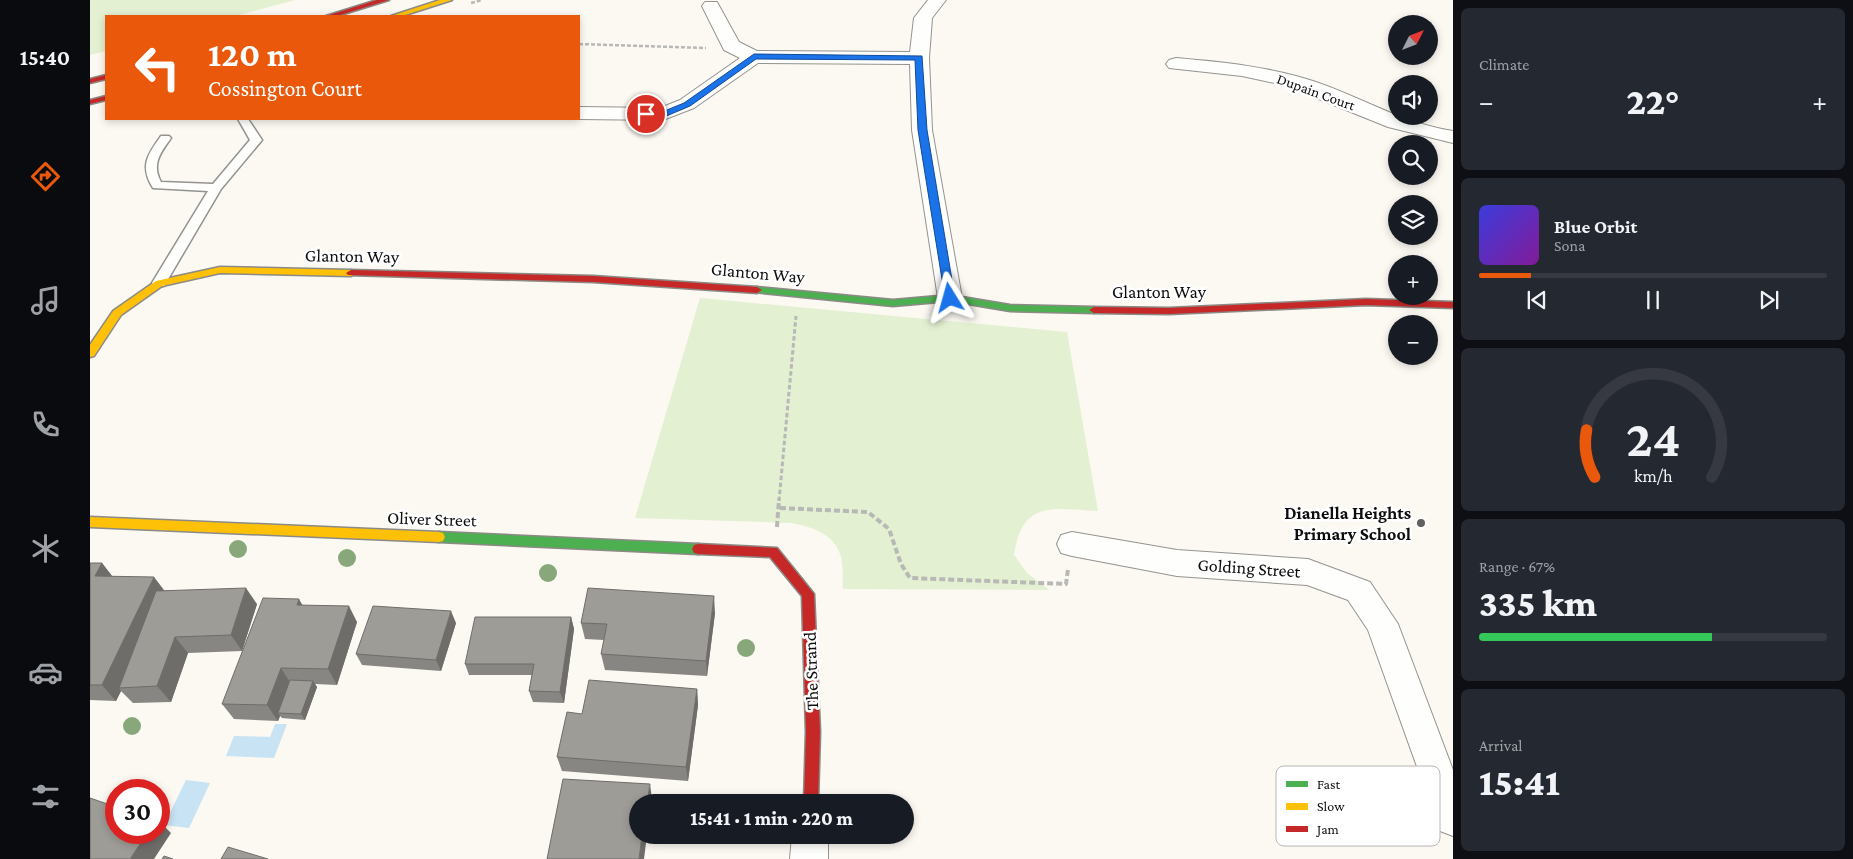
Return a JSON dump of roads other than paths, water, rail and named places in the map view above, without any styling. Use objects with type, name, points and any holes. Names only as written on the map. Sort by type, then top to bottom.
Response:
[{"type":"street","points":[[333,15],[385,0]]},
{"type":"street","points":[[398,15],[448,0]]},
{"type":"street","points":[[937,0],[923,18],[919,58],[922,130],[950,298]]},
{"type":"street","points":[[711,6],[731,46],[754,57],[919,58]]},
{"type":"street","points":[[580,113],[664,114],[687,104],[754,57]]},
{"type":"street","name":"Dupain Court","points":[[1176,64],[1236,68],[1276,76],[1332,95],[1375,116],[1407,127],[1453,137]]},
{"type":"street","points":[[90,82],[105,77]]},
{"type":"street","points":[[90,102],[105,98]]},
{"type":"street","name":"Glanton Way","points":[[90,353],[117,312],[159,283],[220,270],[593,279],[692,284],[894,303],[950,298],[1010,308],[1169,311],[1366,302],[1453,305]]},
{"type":"street","name":"Oliver Street","points":[[90,522],[774,552]]},
{"type":"street","name":"Golding Street","points":[[1072,544],[1177,564],[1308,572],[1359,591],[1382,624],[1434,766]]},
{"type":"street","name":"The Strand","points":[[774,552],[808,594],[812,732],[810,794]]},
{"type":"street","name":"Golding Street","points":[[1440,782],[1453,818]]},
{"type":"street","points":[[809,859],[810,844]]},
{"type":"lane","points":[[159,283],[216,188],[256,140],[244,120]]},
{"type":"lane","points":[[165,138],[150,161],[150,175],[157,185],[216,188]]},
{"type":"water","points":[[275,724],[287,724],[274,758],[226,756],[234,736],[270,737]]},
{"type":"water","points":[[186,780],[210,783],[189,828],[170,826],[170,813]]},
{"type":"place","name":"Dianella Heights Primary School","points":[[1421,523]]}]
